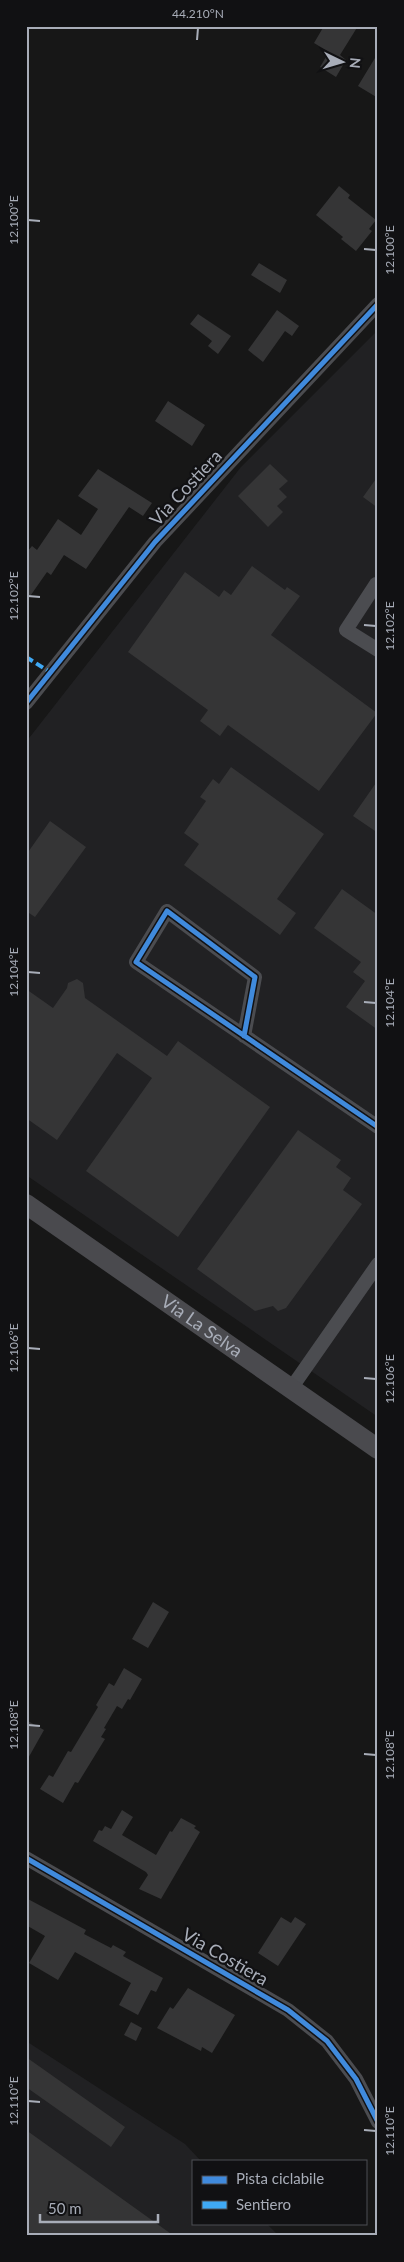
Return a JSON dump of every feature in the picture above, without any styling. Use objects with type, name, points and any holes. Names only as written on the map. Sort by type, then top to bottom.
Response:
[{"type":"street","name":"Via Costiera","points":[[26,703],[155,542],[378,304]]},
{"type":"street","points":[[378,586],[376,584],[346,630],[378,650]]},
{"type":"street","points":[[244,1036],[255,977],[167,911],[136,962],[244,1036],[378,1127]]},
{"type":"street","name":"Via La Selva","points":[[26,1204],[290,1390],[378,1449]]},
{"type":"street","points":[[290,1390],[378,1264]]},
{"type":"street","name":"Via Costiera","points":[[26,1858],[288,2010],[326,2041],[356,2079],[377,2119]]},
{"type":"shaded area","points":[[378,330],[378,1417],[26,1175],[26,742],[241,467]]},
{"type":"shaded area","points":[[26,2041],[185,2144],[200,2160],[192,2160],[192,2224],[267,2224],[279,2236],[26,2236]]},
{"type":"building","points":[[324,26],[358,26],[340,55],[346,60],[336,77],[320,67],[329,52],[314,43]]},
{"type":"building","points":[[378,53],[378,98],[358,86]]},
{"type":"building","points":[[339,186],[350,195],[348,198],[376,220],[369,229],[372,231],[356,251],[341,239],[343,237],[316,215]]},
{"type":"building","points":[[259,263],[287,280],[280,293],[251,275]]},
{"type":"building","points":[[277,310],[299,326],[292,336],[285,331],[263,362],[248,350]]},
{"type":"building","points":[[198,314],[231,336],[218,354],[208,346],[212,341],[190,324]]},
{"type":"building","points":[[168,401],[205,425],[192,446],[155,421]]},
{"type":"building","points":[[270,464],[288,481],[279,489],[287,497],[277,506],[283,512],[268,527],[238,496]]},
{"type":"building","points":[[98,469],[152,503],[143,516],[129,507],[86,569],[64,555],[51,575],[47,572],[26,602],[26,553],[32,546],[37,550],[58,519],[81,535],[98,509],[78,496]]},
{"type":"building","points":[[378,476],[378,508],[363,497]]},
{"type":"building","points":[[252,566],[285,590],[287,587],[300,596],[271,635],[377,713],[319,791],[228,725],[220,736],[200,721],[208,710],[128,652],[185,572],[219,597],[224,590],[231,595]]},
{"type":"building","points":[[231,767],[324,834],[277,899],[296,913],[280,935],[184,865],[199,844],[184,833],[206,801],[200,797],[213,779],[219,784]]},
{"type":"building","points":[[378,780],[378,833],[353,816]]},
{"type":"building","points":[[50,821],[86,847],[35,917],[26,911],[26,855]]},
{"type":"building","points":[[342,889],[378,915],[378,1030],[346,1007],[365,981],[353,972],[361,962],[314,928]]},
{"type":"building","points":[[77,979],[83,983],[85,998],[167,1056],[178,1041],[270,1107],[178,1237],[86,1171],[152,1078],[117,1053],[57,1140],[26,1118],[26,989],[53,1008],[67,988],[68,983]]},
{"type":"building","points":[[298,1130],[341,1160],[336,1167],[351,1178],[343,1190],[362,1204],[286,1308],[278,1311],[273,1306],[255,1311],[197,1269]]},
{"type":"building","points":[[153,1602],[169,1612],[148,1648],[132,1639]]},
{"type":"building","points":[[124,1668],[142,1679],[130,1700],[128,1699],[122,1709],[117,1706],[104,1728],[106,1729],[101,1737],[105,1739],[78,1783],[75,1782],[63,1803],[40,1789],[49,1775],[53,1777],[68,1751],[71,1752],[98,1707],[96,1705],[109,1683],[114,1686]]},
{"type":"building","points":[[26,1720],[44,1730],[26,1762]]},
{"type":"building","points":[[122,1810],[133,1817],[122,1835],[156,1855],[170,1831],[172,1832],[181,1818],[196,1826],[194,1828],[200,1832],[161,1899],[139,1889],[148,1875],[146,1872],[93,1841],[99,1830],[102,1831],[105,1826],[111,1829]]},
{"type":"building","points":[[26,1898],[86,1930],[84,1934],[111,1948],[113,1945],[126,1952],[123,1956],[163,1978],[156,1992],[151,1990],[138,2015],[119,2005],[131,1983],[75,1952],[58,1980],[29,1963],[45,1936],[26,1925]]},
{"type":"building","points":[[281,1917],[291,1923],[295,1917],[306,1924],[278,1966],[258,1953]]},
{"type":"building","points":[[188,1988],[235,2015],[212,2053],[202,2047],[201,2051],[157,2028],[170,2007],[173,2009]]},
{"type":"building","points":[[131,2022],[142,2028],[136,2041],[124,2035]]},
{"type":"building","points":[[26,2057],[125,2127],[111,2147],[26,2087]]},
{"type":"building","points":[[26,2130],[174,2236],[26,2236]]},
{"type":"marked path","points":[[26,657],[50,672]]},
{"type":"cycle path","points":[[26,703],[155,542],[378,304]]},
{"type":"cycle path","points":[[244,1036],[255,977],[167,911],[136,962],[378,1127]]},
{"type":"cycle path","points":[[26,1858],[288,2010],[327,2041],[356,2079],[378,2122]]}]
